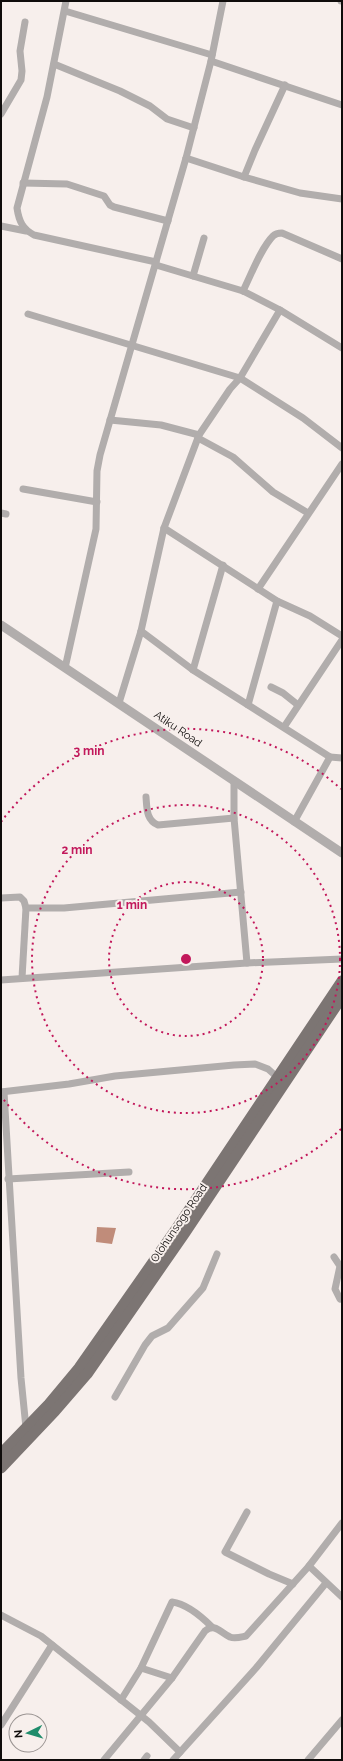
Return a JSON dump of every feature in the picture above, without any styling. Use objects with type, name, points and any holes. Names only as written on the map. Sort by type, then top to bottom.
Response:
[{"type":"main road","name":"Olohunsogo Road","points":[[1,1468],[55,1411],[87,1374],[128,1307],[276,1077],[342,980]]},
{"type":"main road","name":"Olohunsogo Road","points":[[1,1454],[49,1404],[79,1368],[184,1234],[342,997]]},
{"type":"street","points":[[66,1],[47,97],[17,208],[21,224],[26,230],[34,235],[156,264],[243,291],[280,310],[342,348]]},
{"type":"street","points":[[65,668],[96,528],[98,466],[194,128],[212,58],[222,1]]},
{"type":"street","points":[[65,11],[212,58],[342,105]]},
{"type":"street","points":[[1,114],[21,80],[22,71],[20,51],[25,22]]},
{"type":"street","points":[[54,64],[120,91],[150,106],[167,119],[194,128]]},
{"type":"street","points":[[244,178],[254,150],[285,85]]},
{"type":"street","points":[[186,158],[244,178],[300,193],[342,199]]},
{"type":"street","points":[[23,183],[67,184],[104,196],[110,205],[114,207],[168,221]]},
{"type":"street","points":[[1,226],[26,230]]},
{"type":"street","points":[[243,291],[263,251],[277,233],[282,233],[342,259]]},
{"type":"street","points":[[193,276],[204,238]]},
{"type":"street","points":[[119,703],[141,631],[164,528],[198,436],[230,389],[240,378],[280,310]]},
{"type":"street","points":[[28,314],[240,378],[302,418],[342,448]]},
{"type":"street","points":[[110,420],[161,425],[198,436],[233,457],[273,492],[308,513]]},
{"type":"street","points":[[258,589],[342,464]]},
{"type":"street","points":[[23,489],[96,502]]},
{"type":"street","points":[[164,528],[277,601],[310,616],[342,636]]},
{"type":"street","points":[[193,670],[223,566]]},
{"type":"street","points":[[248,705],[277,601]]},
{"type":"street","name":"Atiku Road","points":[[1,625],[36,650],[119,703],[342,853]]},
{"type":"street","points":[[141,631],[193,670],[330,757],[342,758]]},
{"type":"street","points":[[284,727],[342,640]]},
{"type":"street","points":[[271,687],[283,693],[298,705]]},
{"type":"street","points":[[294,822],[330,757]]},
{"type":"street","points":[[234,781],[234,818],[242,892],[247,963]]},
{"type":"street","points":[[146,797],[148,817],[152,823],[158,825],[234,818]]},
{"type":"street","points":[[26,908],[64,908],[242,892]]},
{"type":"street","points":[[1,898],[20,897],[24,901],[26,908],[22,978]]},
{"type":"street","points":[[1,980],[247,963],[342,959]]},
{"type":"street","points":[[26,1428],[21,1378],[15,1250],[2,1092],[69,1084],[115,1076],[234,1065],[255,1064],[268,1069],[276,1077]]},
{"type":"street","points":[[8,1179],[129,1172]]},
{"type":"street","points":[[115,1397],[152,1336],[168,1328],[203,1288],[217,1254]]},
{"type":"street","points":[[334,1257],[340,1266],[335,1289],[340,1299]]},
{"type":"street","points":[[247,1512],[225,1552],[293,1584]]},
{"type":"street","points":[[121,1700],[141,1668],[172,1602],[200,1615],[212,1627],[215,1627],[230,1637],[238,1638],[246,1636],[309,1566],[342,1523]]},
{"type":"street","points":[[309,1566],[342,1598]]},
{"type":"street","points":[[173,1760],[256,1668],[326,1583]]},
{"type":"street","points":[[1,1614],[40,1636],[52,1645],[149,1722],[180,1752]]},
{"type":"street","points":[[104,1760],[172,1678],[205,1631],[212,1627]]},
{"type":"street","points":[[1,1724],[52,1645]]},
{"type":"street","points":[[141,1668],[172,1678]]},
{"type":"street","points":[[308,1760],[341,1722]]},
{"type":"shaded area","points":[[97,1227],[116,1228],[112,1244],[96,1242]]}]
